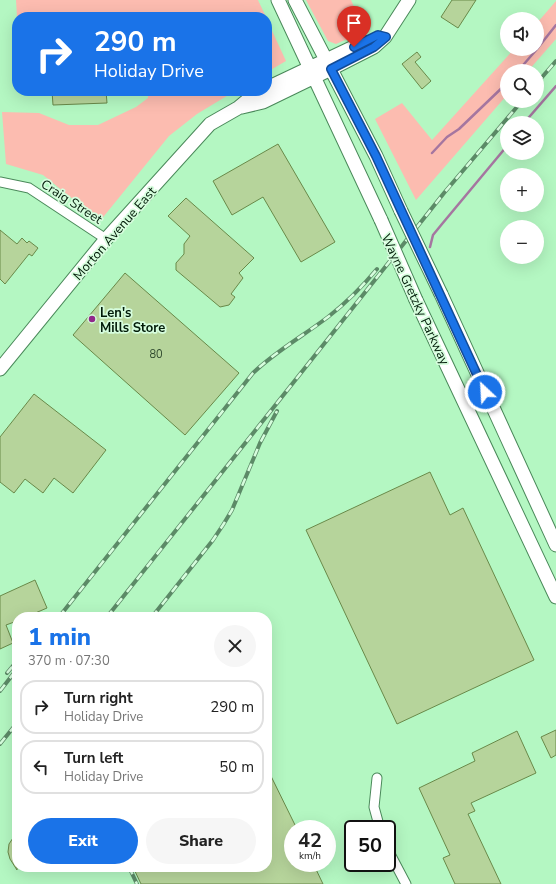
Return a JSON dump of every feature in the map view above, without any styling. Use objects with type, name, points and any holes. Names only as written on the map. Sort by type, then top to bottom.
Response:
[{"type":"main road","name":"Wayne Gretzky Parkway","points":[[278,0],[381,220],[416,300],[556,597]]},
{"type":"main road","name":"Wayne Gretzky Parkway","points":[[295,0],[376,156],[400,211],[440,294],[556,546]]},
{"type":"main road","name":"Morton Avenue East","points":[[238,108],[263,102],[312,73],[329,65],[378,35],[386,37],[409,0]]},
{"type":"main road","name":"Morton Avenue East","points":[[272,86],[312,73]]},
{"type":"main road","name":"Morton Avenue East","points":[[0,369],[106,239],[210,124],[238,108],[252,96]]},
{"type":"street","name":"Craig Street","points":[[0,182],[29,188],[106,239]]},
{"type":"street","points":[[377,778],[374,807],[378,820]]},
{"type":"street","points":[[396,865],[406,884]]},
{"type":"shaded area","points":[[16,0],[258,0],[264,12],[17,12]]},
{"type":"shaded area","points":[[306,0],[351,0],[365,31],[336,44],[328,41]]},
{"type":"shaded area","points":[[556,1],[556,39],[544,53],[544,15]]},
{"type":"shaded area","points":[[272,31],[286,61],[272,69]]},
{"type":"shaded area","points":[[508,56],[541,56],[534,64],[500,64]]},
{"type":"shaded area","points":[[500,65],[500,103],[416,200],[375,119],[402,103],[432,140]]},
{"type":"shaded area","points":[[148,96],[227,96],[197,114],[169,136],[100,221],[43,175],[6,164],[2,112],[39,113],[69,125],[98,125],[136,107],[148,98]]},
{"type":"building","points":[[452,0],[476,0],[458,28],[441,17]]},
{"type":"building","points":[[417,52],[421,57],[415,62],[431,81],[422,89],[402,64]]},
{"type":"building","points":[[52,96],[106,96],[107,103],[53,105]]},
{"type":"building","points":[[278,144],[335,242],[301,262],[263,197],[232,215],[213,181]]},
{"type":"building","points":[[186,198],[254,258],[239,273],[243,278],[231,294],[235,297],[229,305],[220,307],[176,270],[176,263],[184,254],[184,244],[190,236],[168,216]]},
{"type":"building","points":[[0,230],[17,244],[22,238],[27,243],[29,241],[38,248],[32,256],[29,254],[5,284],[0,279]]},
{"type":"building","points":[[125,273],[239,373],[185,435],[73,335]]},
{"type":"building","points":[[34,394],[106,450],[73,493],[54,478],[43,493],[25,479],[14,493],[0,482],[0,437]]},
{"type":"building","points":[[430,472],[450,515],[463,508],[534,660],[397,724],[306,530]]},
{"type":"building","points":[[35,580],[47,608],[38,612],[12,612],[12,623],[6,625],[12,643],[0,649],[0,596]]},
{"type":"building","points":[[556,730],[556,755],[551,758],[541,737]]},
{"type":"building","points":[[517,731],[536,773],[471,803],[475,811],[468,814],[501,884],[455,884],[443,858],[450,855],[419,788],[475,761],[472,753]]},
{"type":"building","points":[[272,778],[293,820],[284,820],[284,872],[317,872],[323,884],[141,884],[135,872],[272,872]]},
{"type":"building","points":[[12,840],[12,862],[8,852],[9,844]]},
{"type":"waterway","points":[[544,40],[556,25]]},
{"type":"waterway","points":[[524,64],[531,56]]},
{"type":"waterway","points":[[530,116],[556,86]]},
{"type":"waterway","points":[[432,153],[447,137],[459,129],[500,90]]},
{"type":"waterway","points":[[430,247],[433,235],[500,154]]},
{"type":"railway","points":[[544,75],[556,61]]},
{"type":"railway","points":[[111,612],[444,193],[516,108]]},
{"type":"railway","points":[[63,612],[253,373],[280,351],[335,312],[366,282],[377,269]]},
{"type":"railway","points":[[156,612],[213,540],[223,525],[232,510],[260,443],[277,411]]},
{"type":"railway","points":[[7,673],[12,667]]},
{"type":"railway","points":[[0,691],[12,675]]},
{"type":"railway","points":[[0,744],[12,729]]},
{"type":"railway","points":[[131,872],[137,884]]},
{"type":"place","name":"Len's Mills Store","points":[[92,319]]},
{"type":"route","points":[[354,47],[378,35],[386,37],[374,47],[331,69],[376,156],[400,211],[485,392]]}]
